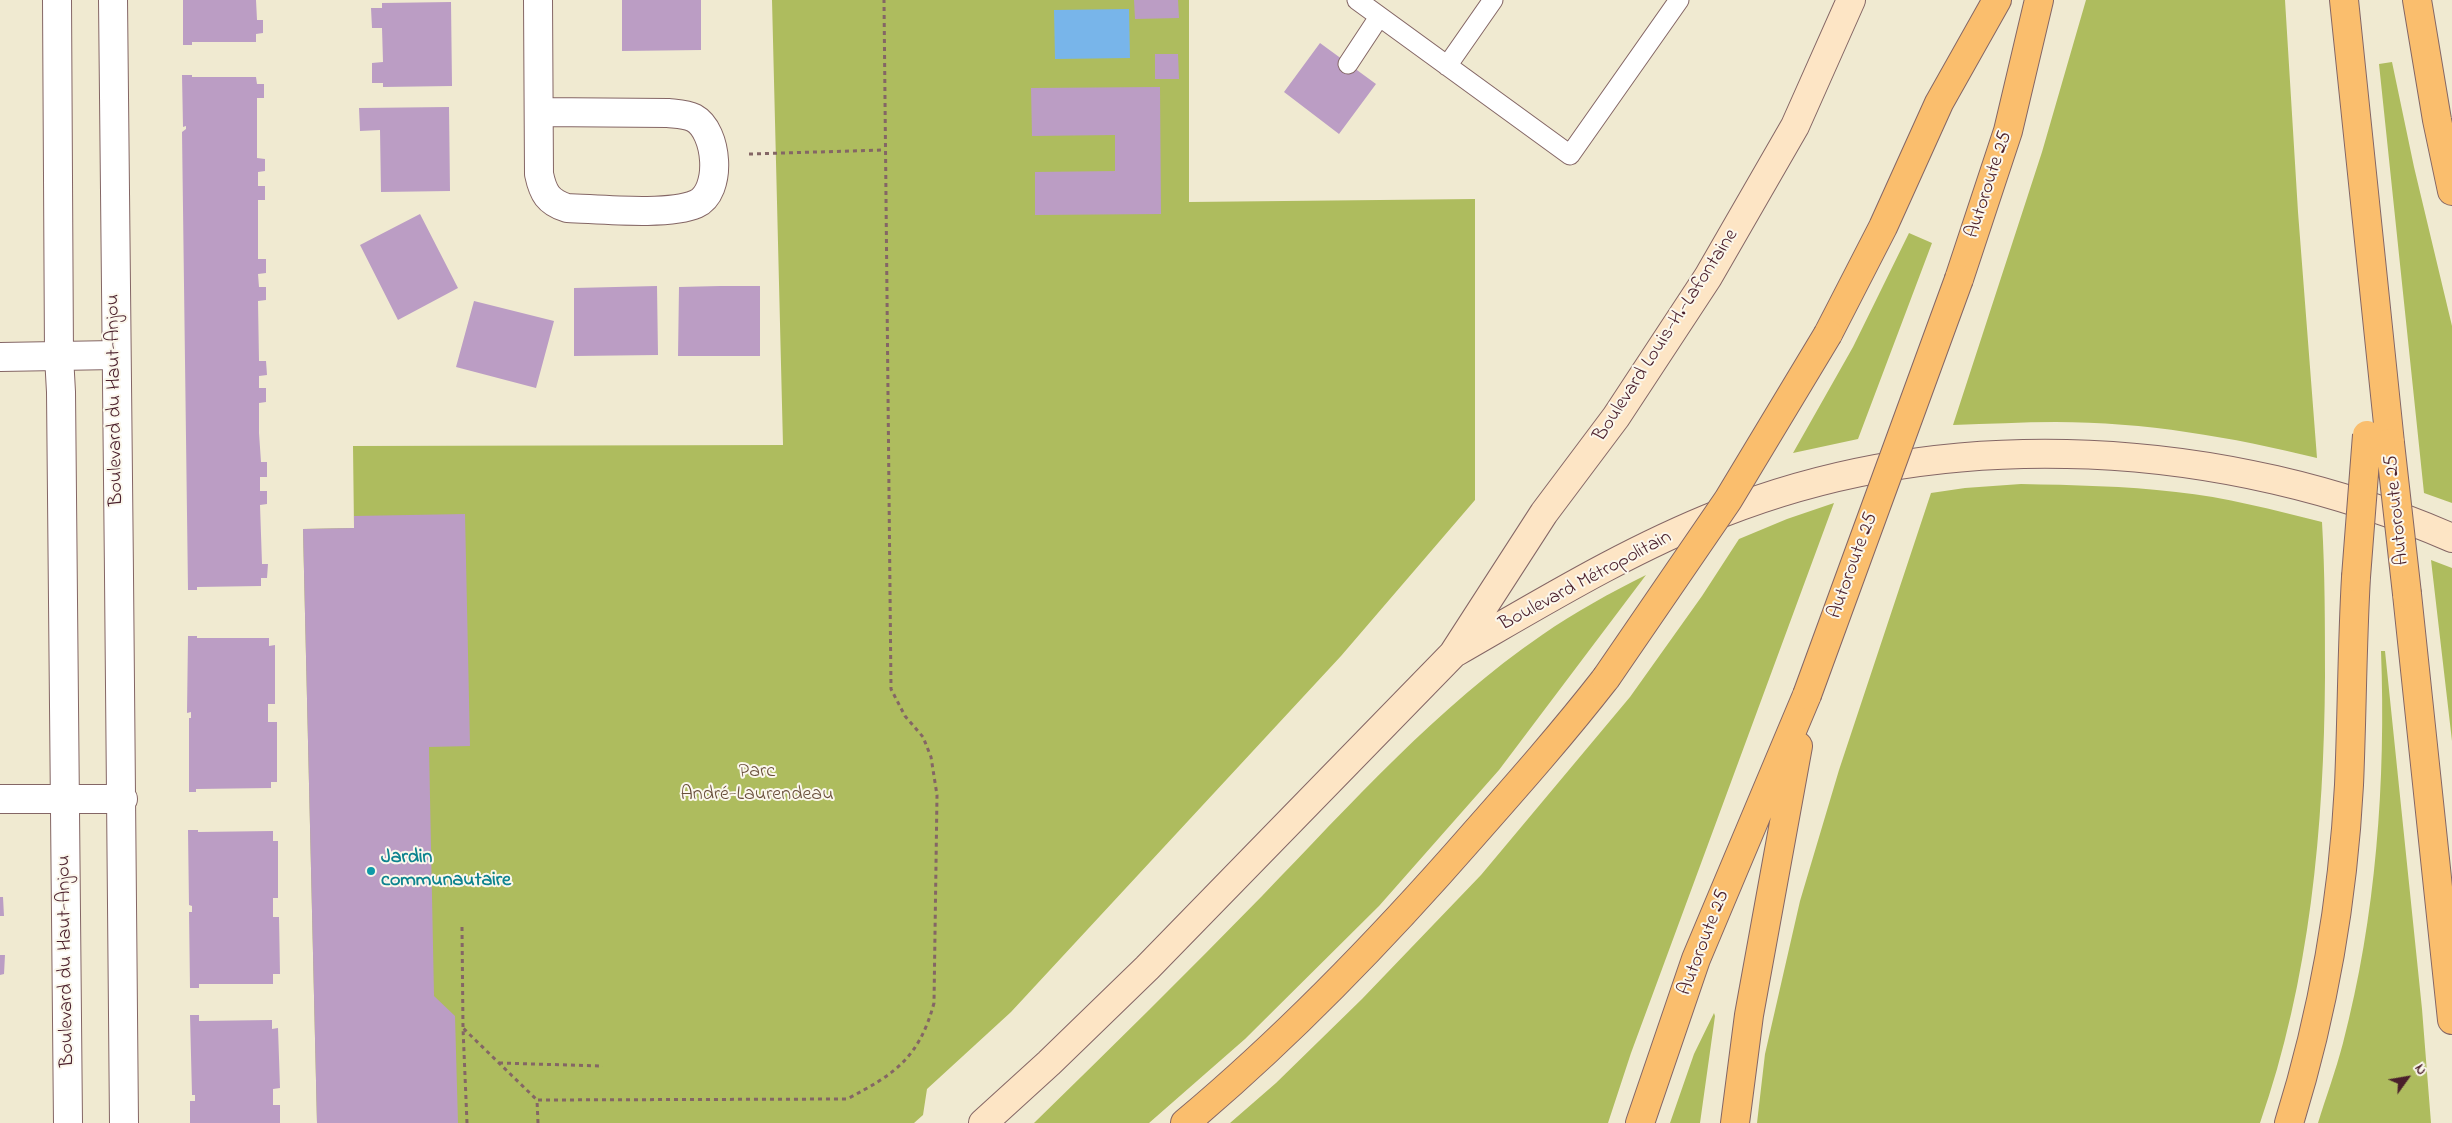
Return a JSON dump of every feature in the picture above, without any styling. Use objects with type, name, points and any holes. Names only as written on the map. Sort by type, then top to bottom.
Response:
[{"type":"highway","points":[[1185,1123],[1273,1044],[1396,920],[1555,742],[1606,678],[1728,500],[1828,334],[1883,226],[1938,103],[1997,0]]},
{"type":"highway","name":"Autoroute 25","points":[[1640,1123],[1696,960],[1807,695],[1959,280],[2008,131],[2039,0]]},
{"type":"highway","name":"Autoroute 25","points":[[2344,0],[2377,319],[2379,439],[2407,594],[2452,1020]]},
{"type":"highway","points":[[2417,0],[2452,191]]},
{"type":"highway","points":[[2289,1123],[2305,1068],[2326,972],[2341,876],[2349,787],[2356,577],[2379,439]]},
{"type":"highway","points":[[1734,1123],[1748,1023],[1807,695]]},
{"type":"main road","name":"Boulevard Louis-H.-Lafontaine","points":[[1453,654],[1544,513],[1616,417],[1708,277],[1795,126],[1851,0]]},
{"type":"main road","name":"Boulevard Métropolitain","points":[[1453,654],[1616,561],[1722,513],[1775,494],[1833,479],[1900,466],[1961,458],[2014,454],[2121,457],[2242,473],[2299,486],[2358,503],[2422,525],[2452,538]]},
{"type":"main road","points":[[983,1123],[1050,1063],[1147,968],[1453,654]]},
{"type":"street","name":"Boulevard du Haut-Anjou","points":[[57,0],[58,356],[61,392],[68,1123]]},
{"type":"street","name":"Boulevard du Haut-Anjou","points":[[113,0],[115,355],[123,799],[124,1123]]},
{"type":"street","points":[[538,0],[539,174],[543,192],[552,203],[567,208],[667,210],[697,203],[707,196],[714,179],[712,142],[705,129],[695,118],[682,114],[539,112]]},
{"type":"street","points":[[0,357],[115,355]]},
{"type":"street","points":[[0,799],[123,799]]},
{"type":"lane","points":[[1357,0],[1570,155],[1679,0]]},
{"type":"lane","points":[[1447,66],[1493,0]]},
{"type":"lane","points":[[1348,64],[1379,17]]},
{"type":"path","points":[[537,1100],[847,1099],[896,1070],[907,1060],[928,1024],[934,1003],[937,795],[930,757],[923,737],[905,716],[891,689],[884,0]]},
{"type":"path","points":[[713,156],[886,150]]},
{"type":"path","points":[[462,927],[463,1028],[467,1123]]},
{"type":"path","points":[[463,1028],[537,1100],[538,1123]]},
{"type":"path","points":[[498,1062],[603,1066]]},
{"type":"green space","name":"Parc André-Laurendeau","points":[[772,0],[1189,0],[1189,202],[1475,199],[1475,500],[1341,656],[1011,1012],[927,1089],[923,1115],[914,1123],[317,1123],[303,529],[354,528],[353,446],[783,445]]},
{"type":"green space","points":[[2086,0],[2285,0],[2298,212],[2317,458],[2220,437],[2122,425],[2056,422],[1953,425],[2042,152]]},
{"type":"green space","points":[[2392,62],[2414,167],[2452,326],[2452,503],[2424,493],[2379,64]]},
{"type":"green space","points":[[1909,233],[1932,243],[1858,439],[1793,453],[1853,347]]},
{"type":"green space","points":[[2021,484],[2118,487],[2194,494],[2249,504],[2322,522],[2325,677],[2324,733],[2317,846],[2311,903],[2291,1014],[2277,1069],[2260,1123],[1757,1123],[1765,1054],[1800,901],[1839,770],[1931,493],[1965,488]]},
{"type":"green space","points":[[1834,503],[1631,1053],[1608,1123],[1230,1123],[1276,1083],[1362,999],[1481,875],[1630,697],[1702,596],[1739,539],[1787,519]]},
{"type":"green space","points":[[2431,560],[2452,568],[2452,741]]},
{"type":"green space","points":[[1646,575],[1499,770],[1379,906],[1245,1039],[1149,1123],[1034,1123],[1178,981],[1396,758],[1466,693],[1503,663],[1567,618]]},
{"type":"green space","points":[[2381,651],[2385,651],[2422,1009],[2431,1123],[2318,1123],[2340,1053],[2354,995],[2364,947],[2371,898],[2380,799],[2382,749]]},
{"type":"green space","points":[[1714,1013],[1700,1123],[1670,1123],[1694,1054]]},
{"type":"water","points":[[1129,9],[1130,58],[1055,59],[1054,10]]},
{"type":"building","points":[[183,0],[256,0],[257,20],[263,20],[263,33],[256,34],[256,42],[192,42],[192,45],[183,45]]},
{"type":"building","points":[[622,0],[701,0],[701,50],[622,51]]},
{"type":"building","points":[[1134,0],[1178,0],[1179,18],[1135,19]]},
{"type":"building","points":[[451,2],[452,86],[383,87],[383,83],[372,83],[372,63],[383,62],[382,28],[372,28],[371,8],[382,8],[382,3]]},
{"type":"building","points":[[1320,43],[1376,84],[1339,134],[1284,92]]},
{"type":"building","points":[[1155,54],[1178,54],[1179,79],[1155,79]]},
{"type":"building","points":[[182,75],[192,75],[192,77],[256,77],[257,84],[264,84],[264,98],[257,98],[257,158],[265,159],[265,171],[258,172],[258,186],[265,186],[265,200],[258,200],[258,259],[266,259],[266,273],[258,274],[259,287],[266,287],[266,300],[258,301],[259,361],[266,361],[267,375],[259,376],[259,388],[266,388],[266,402],[259,403],[259,433],[261,462],[267,462],[267,477],[260,477],[260,491],[267,491],[267,504],[260,505],[262,564],[268,564],[267,578],[261,578],[261,586],[197,587],[197,590],[188,590],[182,132],[186,129],[186,126],[183,127]]},
{"type":"building","points":[[1160,87],[1161,214],[1035,215],[1035,172],[1115,171],[1115,135],[1032,136],[1031,88]]},
{"type":"building","points":[[449,107],[450,191],[381,192],[380,130],[360,131],[359,108]]},
{"type":"building","points":[[420,214],[458,288],[398,320],[360,245]]},
{"type":"building","points":[[657,286],[658,355],[574,356],[574,288]]},
{"type":"building","points":[[760,286],[760,356],[678,356],[679,287]]},
{"type":"building","points":[[474,301],[554,321],[536,388],[456,367]]},
{"type":"building","name":"Jardin communautaire","points":[[465,514],[470,746],[429,747],[434,996],[455,1016],[458,1123],[317,1123],[303,529],[354,528],[354,516]]},
{"type":"building","points":[[188,636],[197,636],[197,638],[269,638],[269,646],[275,645],[275,704],[268,704],[268,722],[277,722],[277,782],[271,782],[271,788],[196,789],[196,792],[189,792],[189,718],[191,718],[191,712],[187,713]]},
{"type":"building","points":[[188,830],[198,830],[198,832],[273,831],[273,841],[278,841],[278,898],[273,898],[273,917],[279,917],[280,974],[273,974],[273,984],[199,984],[199,988],[190,988],[189,912],[192,912],[192,906],[189,905]]},
{"type":"building","points":[[0,897],[3,897],[4,916],[0,916]]},
{"type":"building","points":[[0,955],[5,955],[4,974],[0,975]]},
{"type":"building","points":[[190,1015],[199,1015],[199,1021],[272,1020],[272,1029],[278,1028],[280,1088],[273,1089],[273,1105],[280,1105],[280,1123],[190,1123],[190,1101],[195,1101],[195,1095],[192,1095]]},
{"type":"place","name":"Jardin communautaire","points":[[371,871]]}]
